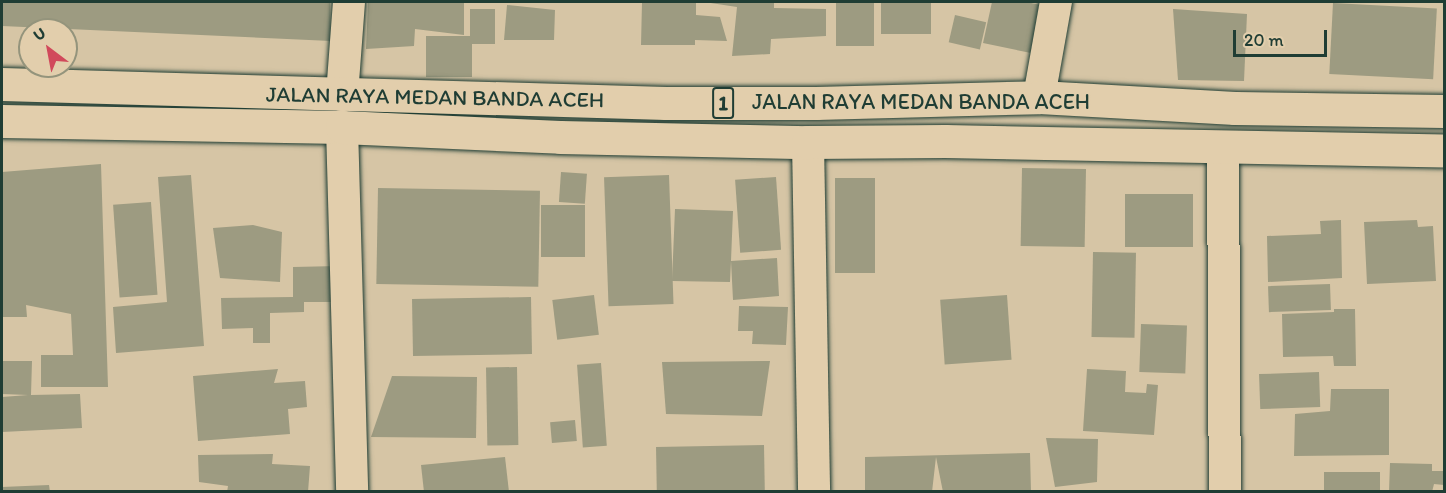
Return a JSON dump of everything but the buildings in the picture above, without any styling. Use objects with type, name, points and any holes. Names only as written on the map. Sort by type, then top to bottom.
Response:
[{"type":"highway","name":"JALAN RAYA MEDAN BANDA ACEH","points":[[2,84],[342,111],[520,135],[808,142],[945,141],[1444,151]]},
{"type":"highway","name":"JALAN RAYA MEDAN BANDA ACEH","points":[[2,121],[342,111],[523,97],[666,103],[1040,97],[1234,108],[1444,111]]},
{"type":"highway","points":[[520,135],[523,97]]},
{"type":"street","points":[[349,2],[342,111],[352,492]]},
{"type":"street","points":[[1040,97],[1056,2]]},
{"type":"street","points":[[808,142],[814,492]]},
{"type":"street","points":[[1223,147],[1225,492]]}]
